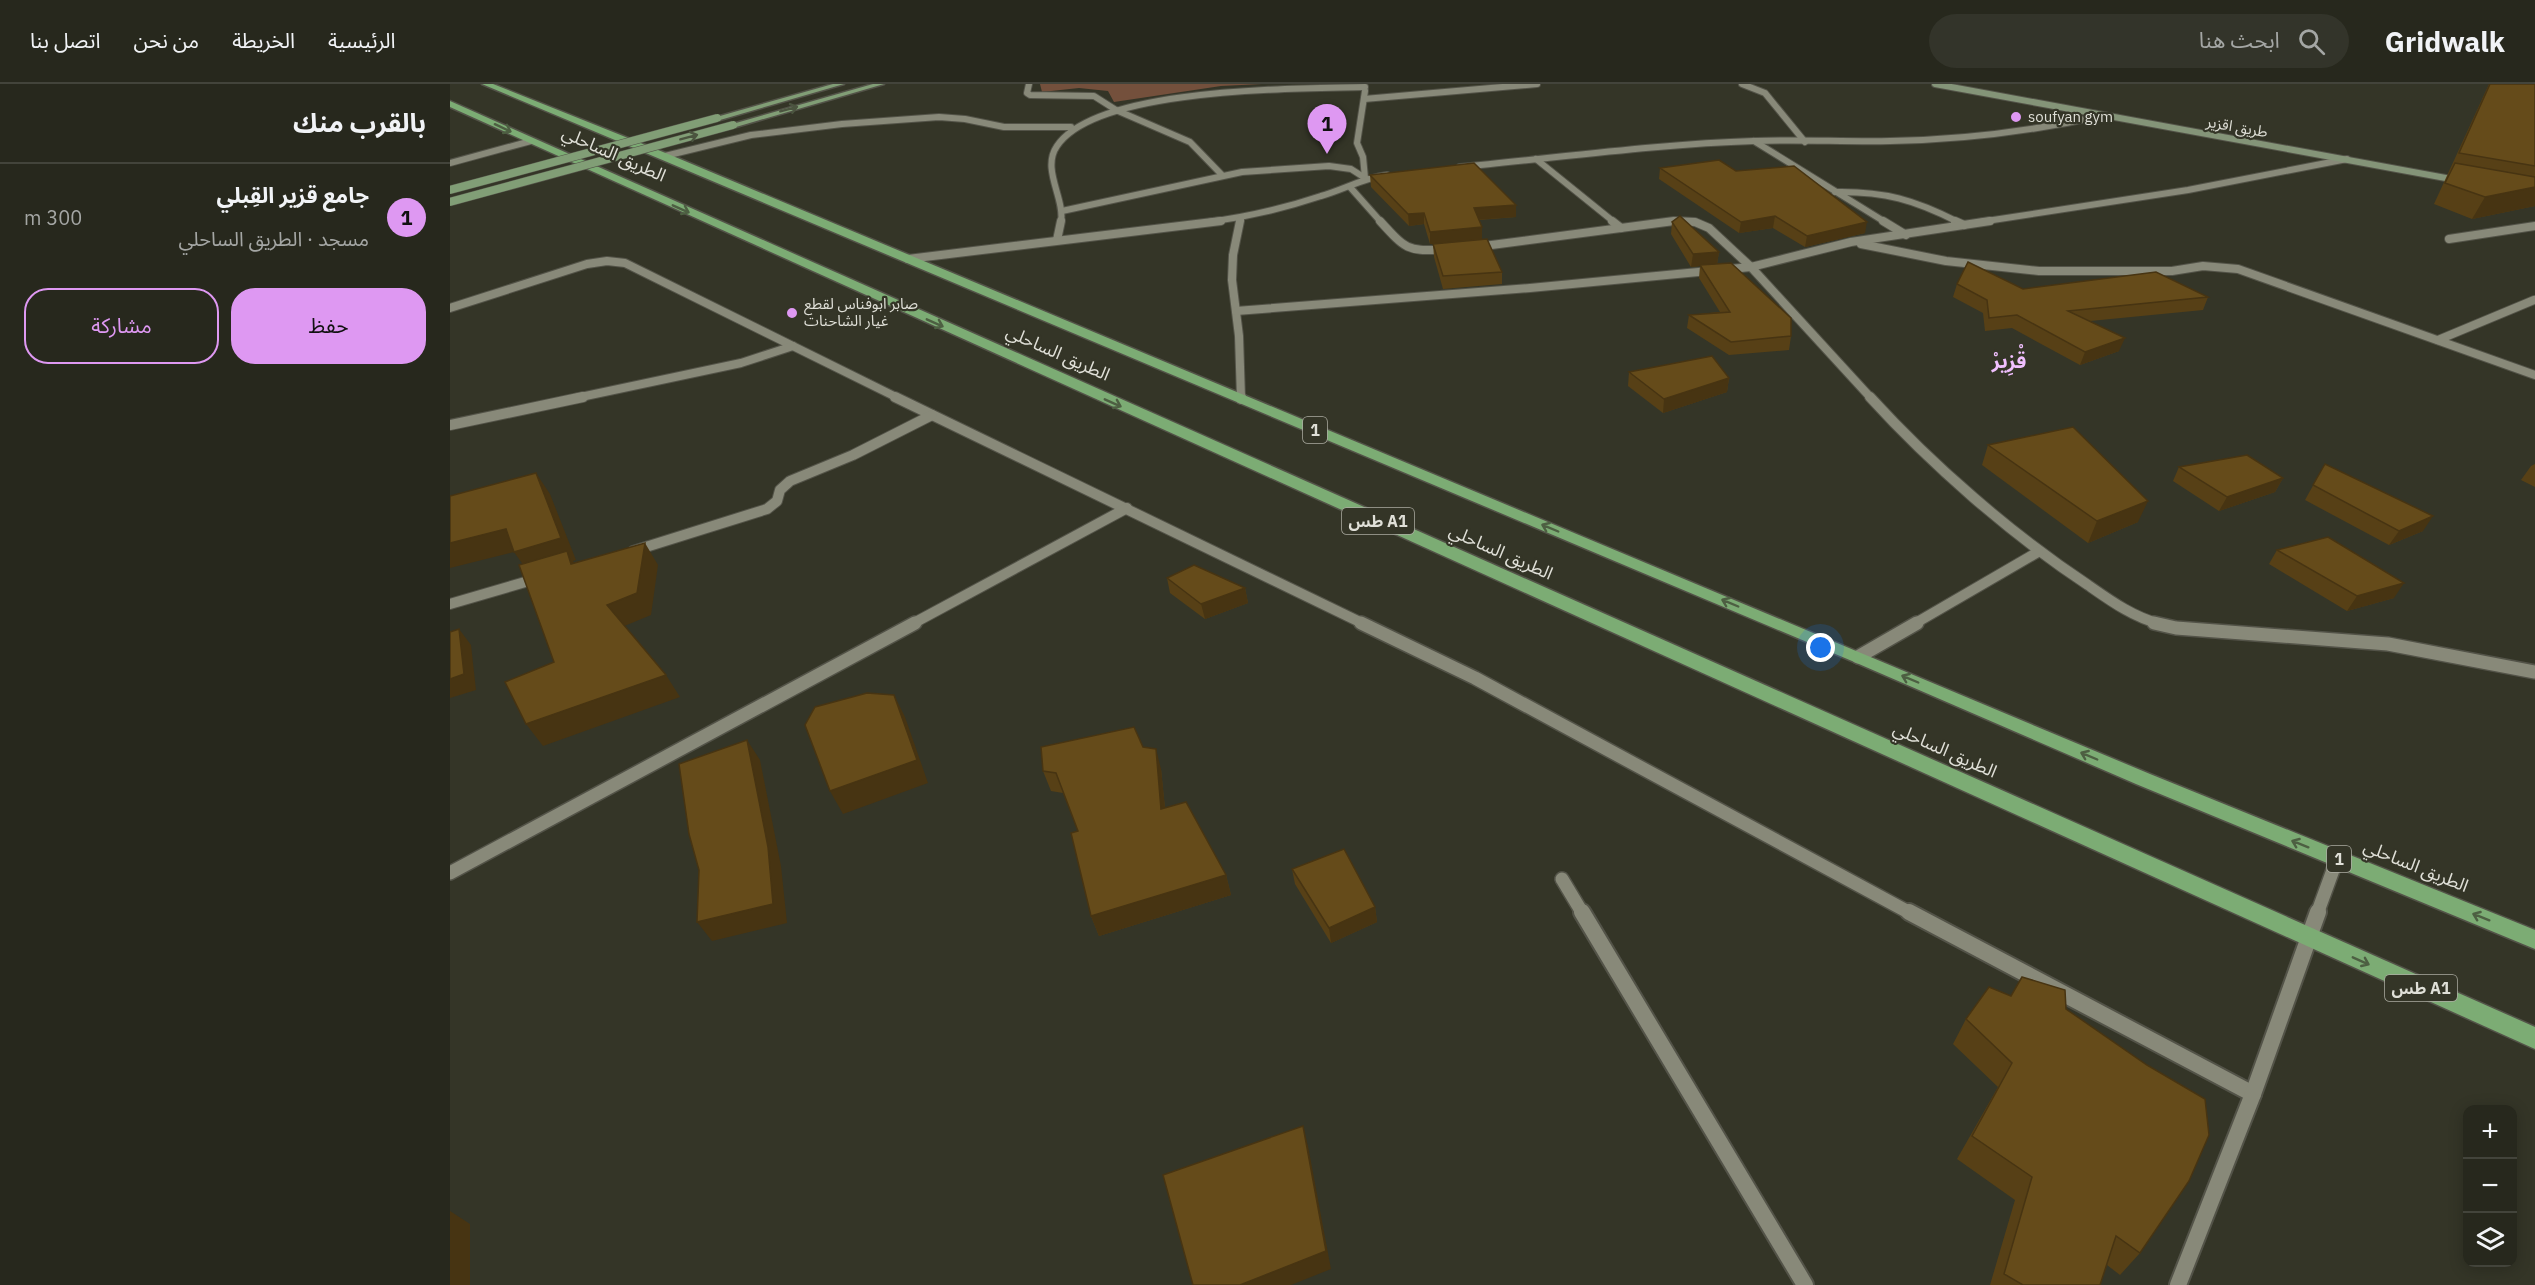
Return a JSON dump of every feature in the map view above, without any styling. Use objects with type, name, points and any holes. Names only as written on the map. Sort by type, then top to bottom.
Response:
[{"type":"highway","name":"الطريق الساحلي","points":[[486,84],[665,156],[2143,779],[2535,940]]},
{"type":"highway","name":"الطريق الساحلي","points":[[450,104],[2307,938],[2535,1038]]},
{"type":"main road","points":[[450,190],[841,84]]},
{"type":"main road","points":[[450,202],[881,84]]},
{"type":"street","points":[[1029,84],[1027,93],[1030,94],[1090,95],[1116,110],[1190,142],[1222,175]]},
{"type":"street","points":[[1364,99],[1537,84]]},
{"type":"street","points":[[1742,84],[1765,93],[1776,103],[1804,142]]},
{"type":"street","name":"طريق اقزير","points":[[1935,84],[2470,183]]},
{"type":"street","points":[[1057,240],[1062,211],[1050,164],[1061,136],[1071,128],[1116,110],[1149,103],[1227,94],[1366,85],[1357,143],[1363,157],[1365,178]]},
{"type":"street","points":[[1451,168],[1754,141],[1892,141],[1999,133],[2064,124],[2101,116]]},
{"type":"street","points":[[665,156],[751,135],[939,117],[964,119],[1004,127],[1071,128]]},
{"type":"street","points":[[450,163],[531,141]]},
{"type":"street","points":[[1754,141],[1906,235]]},
{"type":"street","points":[[1536,159],[1622,228]]},
{"type":"street","points":[[1236,311],[1530,288],[1751,267],[1851,242],[2188,190],[2346,159]]},
{"type":"street","points":[[1062,211],[1130,198],[1222,175],[1272,169],[1329,166],[1351,169],[1365,178]]},
{"type":"street","points":[[908,259],[1241,218],[1310,200],[1350,187],[1365,178],[1397,174]]},
{"type":"street","points":[[1350,187],[1402,245],[1416,250],[1438,252],[1461,249]]},
{"type":"street","points":[[1835,192],[1868,190],[1899,196],[1920,202],[1964,225]]},
{"type":"street","points":[[1241,218],[1233,255],[1232,280],[1241,399]]},
{"type":"street","points":[[1472,247],[1674,221],[1695,222],[1709,228],[1751,267],[1903,433],[2038,552],[2120,607],[2148,621],[2176,628],[2388,644],[2535,672]]},
{"type":"street","points":[[2449,239],[2535,226]]},
{"type":"street","points":[[1851,242],[1946,261],[2039,271],[2172,271],[2203,266],[2238,269],[2535,375]]},
{"type":"street","points":[[450,308],[587,264],[607,261],[625,263],[932,416],[1127,508],[1475,678],[1799,854],[2253,1094]]},
{"type":"street","points":[[2438,340],[2534,300]]},
{"type":"street","points":[[450,425],[730,366],[793,346]]},
{"type":"street","points":[[620,555],[767,509],[777,501],[780,490],[790,481],[853,455],[932,416]]},
{"type":"street","points":[[450,873],[1127,508]]},
{"type":"street","points":[[1858,657],[2038,552]]},
{"type":"street","points":[[450,604],[552,575]]},
{"type":"street","points":[[2178,1285],[2253,1094],[2337,859]]},
{"type":"street","points":[[1562,879],[1805,1285]]},
{"type":"shaded area","points":[[1040,84],[1262,84],[1221,86],[1114,102],[1108,91],[1079,88],[1042,92]]},
{"type":"building","points":[[2490,84],[2535,84],[2535,166],[2459,153]]},
{"type":"building","points":[[1719,160],[1736,171],[1794,166],[1867,222],[1807,236],[1775,216],[1741,222],[1660,168]]},
{"type":"building","points":[[1474,163],[1516,205],[1474,208],[1482,227],[1430,232],[1424,213],[1408,214],[1370,175]]},
{"type":"building","points":[[2455,163],[2535,177],[2535,187],[2485,197],[2445,183]]},
{"type":"building","points":[[1680,216],[1719,252],[1693,254],[1672,222]]},
{"type":"building","points":[[1487,239],[1502,272],[1443,276],[1433,244]]},
{"type":"building","points":[[1968,262],[2023,289],[2156,272],[2208,297],[2068,311],[2125,338],[2085,352],[2017,315],[1989,318],[1987,300],[1957,284]]},
{"type":"building","points":[[1731,263],[1791,318],[1791,336],[1731,342],[1689,315],[1730,312],[1700,265]]},
{"type":"building","points":[[1712,356],[1729,378],[1664,399],[1629,372]]},
{"type":"building","points":[[2073,427],[2148,501],[2097,521],[1988,445]]},
{"type":"building","points":[[2247,455],[2283,478],[2227,497],[2179,467]]},
{"type":"building","points":[[2325,464],[2433,516],[2399,531],[2313,485]]},
{"type":"building","points":[[536,473],[561,538],[514,552],[506,529],[450,543],[450,496]]},
{"type":"building","points":[[2328,537],[2404,583],[2357,596],[2277,550]]},
{"type":"building","points":[[645,543],[637,593],[607,605],[666,675],[526,724],[505,682],[554,662],[519,565],[567,551],[571,564]]},
{"type":"building","points":[[1194,565],[1245,588],[1201,604],[1167,578]]},
{"type":"building","points":[[459,629],[464,674],[450,679],[450,632]]},
{"type":"building","points":[[867,693],[894,695],[917,760],[830,791],[805,725],[815,707]]},
{"type":"building","points":[[1134,727],[1143,747],[1156,749],[1161,809],[1186,802],[1226,875],[1091,916],[1071,833],[1078,831],[1056,773],[1043,771],[1041,747]]},
{"type":"building","points":[[747,740],[768,847],[773,904],[697,922],[699,870],[689,834],[679,764]]},
{"type":"building","points":[[1344,849],[1375,907],[1329,928],[1292,869]]},
{"type":"building","points":[[2022,977],[2065,990],[2066,1009],[2147,1065],[2205,1099],[2209,1135],[2189,1181],[2140,1253],[2116,1236],[2100,1285],[2023,1285],[2004,1274],[2032,1177],[1972,1136],[2012,1063],[1966,1019],[1989,987],[2011,996]]},
{"type":"building","points":[[1303,1126],[1326,1251],[1240,1285],[1193,1285],[1163,1175]]},
{"type":"place","name":"soufyan gym","points":[[2016,117]]},
{"type":"place","name":"جامع قزير القِبلي","points":[[1327,154]]},
{"type":"place","name":"صابر ابوفناس لقطع غيار الشاحنات","points":[[792,313]]},
{"type":"district","name":"قْزِيرْ","points":[[2009,361]]}]
